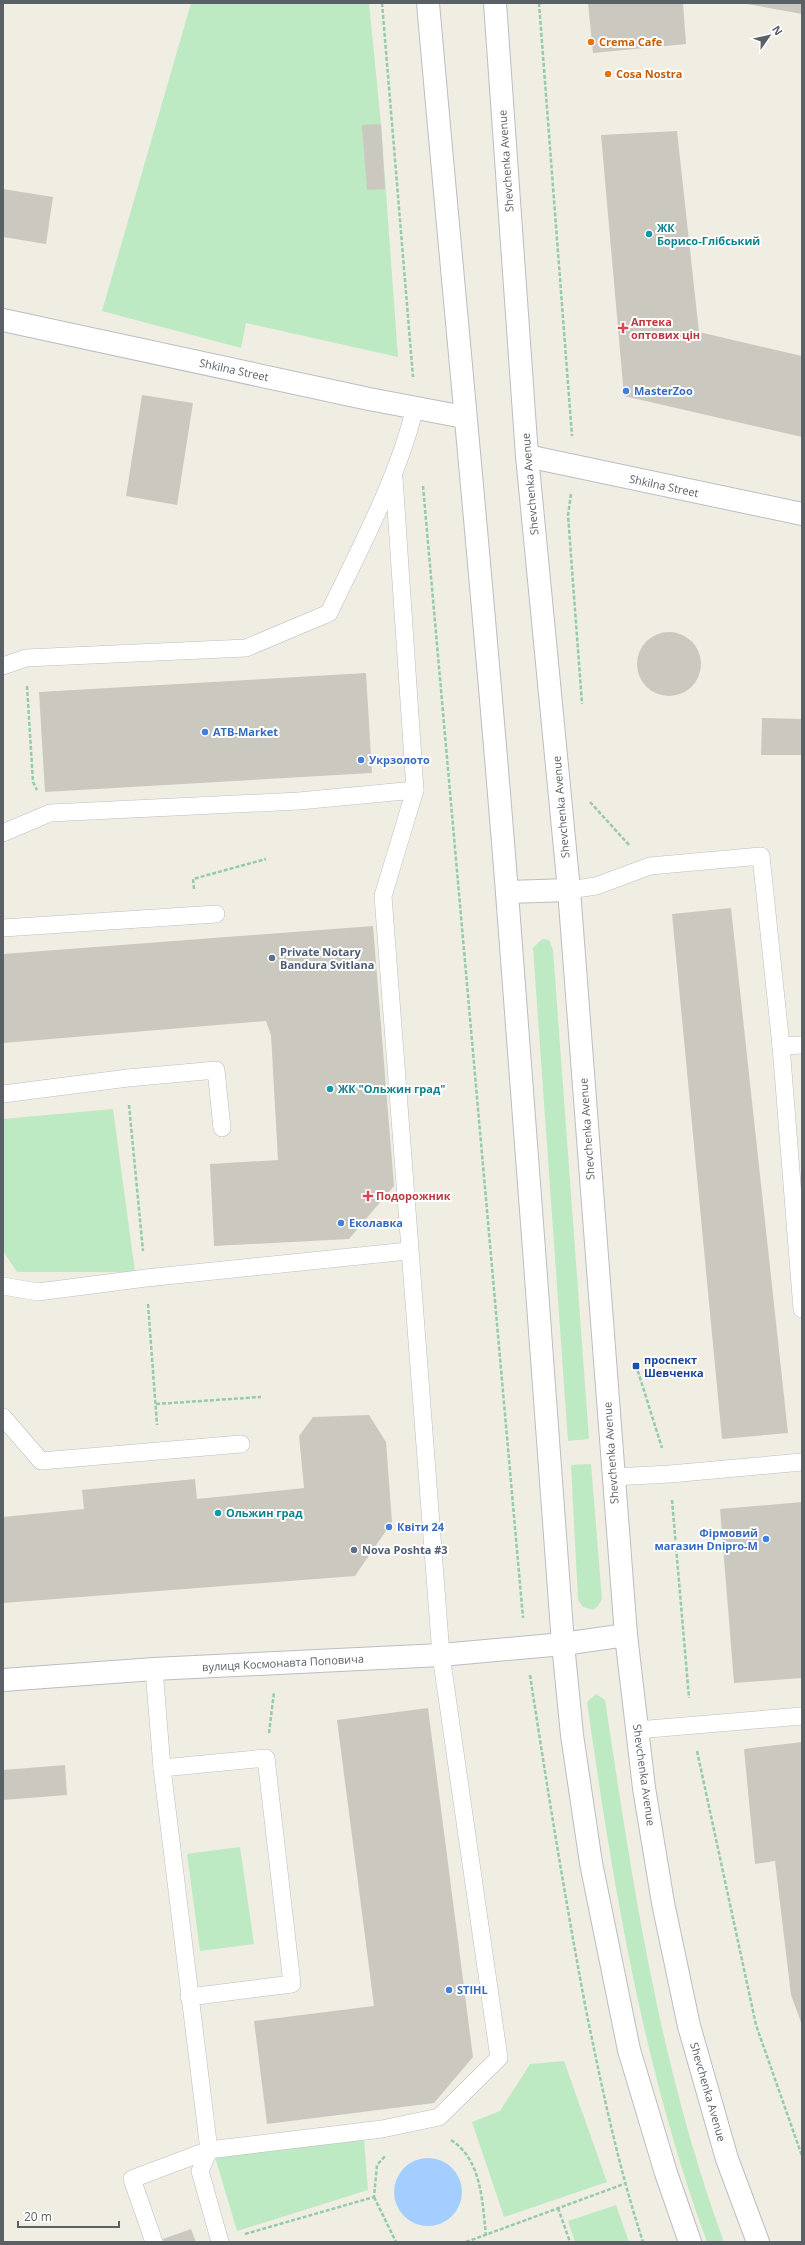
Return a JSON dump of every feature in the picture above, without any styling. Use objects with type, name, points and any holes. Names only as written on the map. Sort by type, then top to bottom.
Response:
[{"type":"street","points":[[428,3],[464,417],[476,520],[507,892],[563,1644],[572,1735],[591,1864],[629,2050],[666,2173],[690,2242]]},
{"type":"street","name":"Shevchenka Avenue","points":[[495,3],[527,456],[569,890],[613,1477],[626,1635],[637,1730],[644,1788],[663,1903],[689,2026],[728,2159],[758,2242]]},
{"type":"street","name":"Shkilna Street","points":[[3,320],[415,408],[464,417]]},
{"type":"street","name":"Shkilna Street","points":[[527,456],[802,514]]},
{"type":"street","points":[[507,892],[569,890]]},
{"type":"street","name":"вулиця Космонавта Поповича","points":[[3,1680],[154,1669],[277,1664],[526,1649],[626,1635]]},
{"type":"lane","points":[[3,666],[26,658],[246,648],[329,612],[394,476],[408,438],[415,408]]},
{"type":"lane","points":[[154,2242],[132,2179],[209,2150],[382,2129],[439,2117],[499,2058],[441,1655],[408,1251],[383,896],[415,790],[394,476]]},
{"type":"lane","points":[[3,833],[50,813],[299,801],[415,790]]},
{"type":"lane","points":[[569,890],[596,886],[650,866],[760,856],[781,1046],[802,1309]]},
{"type":"lane","points":[[3,928],[216,914]]},
{"type":"lane","points":[[781,1046],[802,1044]]},
{"type":"lane","points":[[3,1094],[128,1078],[216,1070],[222,1128]]},
{"type":"lane","points":[[3,1286],[38,1292],[154,1277],[408,1251]]},
{"type":"lane","points":[[3,1417],[41,1461],[241,1444]]},
{"type":"lane","points":[[613,1477],[670,1474],[802,1462]]},
{"type":"lane","points":[[154,1669],[162,1768],[209,2150],[200,2171],[220,2242]]},
{"type":"lane","points":[[637,1730],[802,1716]]},
{"type":"lane","points":[[162,1768],[266,1758],[292,1984],[189,1997]]},
{"type":"path","points":[[382,3],[415,408]]},
{"type":"path","points":[[539,3],[574,467],[568,515],[582,706]]},
{"type":"path","points":[[423,478],[526,1649],[567,1909],[599,2076],[624,2184],[643,2242]]},
{"type":"path","points":[[26,658],[33,782],[50,813]]},
{"type":"path","points":[[589,794],[590,810]]},
{"type":"path","points":[[590,802],[650,866]]},
{"type":"path","points":[[193,880],[266,859]]},
{"type":"path","points":[[129,1102],[132,1140]]},
{"type":"path","points":[[636,1358],[636,1366],[670,1474],[692,1726],[756,2025],[802,2156]]},
{"type":"path","points":[[157,1428],[156,1404],[261,1397]]},
{"type":"path","points":[[266,1758],[277,1664]]},
{"type":"path","points":[[449,2139],[462,2147],[478,2174],[486,2235]]},
{"type":"path","points":[[390,2151],[377,2165],[374,2197],[396,2242]]},
{"type":"path","points":[[466,2242],[624,2184]]},
{"type":"path","points":[[220,2242],[374,2197]]},
{"type":"path","points":[[558,2208],[570,2242]]},
{"type":"green space","points":[[191,3],[369,3],[381,124],[398,357],[246,323],[241,348],[102,311]]},
{"type":"green space","points":[[542,939],[549,940],[553,950],[589,1439],[568,1441],[533,948]]},
{"type":"green space","points":[[113,1109],[135,1272],[17,1272],[3,1251],[3,1119]]},
{"type":"green space","points":[[591,1464],[602,1599],[598,1606],[593,1610],[583,1607],[578,1600],[571,1465]]},
{"type":"green space","points":[[596,1694],[605,1700],[626,1838],[665,2042],[701,2175],[724,2242],[707,2242],[665,2110],[648,2043],[620,1907],[597,1771],[587,1702]]},
{"type":"green space","points":[[240,1847],[254,1944],[200,1951],[187,1854]]},
{"type":"green space","points":[[564,2061],[607,2182],[504,2217],[472,2122],[500,2111],[530,2064]]},
{"type":"green space","points":[[363,2125],[368,2190],[237,2231],[213,2150]]},
{"type":"green space","points":[[616,2205],[629,2242],[575,2242],[568,2221]]},
{"type":"water","points":[[428,2158],[441,2161],[452,2168],[459,2179],[462,2192],[459,2205],[452,2216],[441,2223],[428,2226],[415,2223],[404,2216],[397,2205],[394,2192],[397,2179],[404,2168],[415,2161]]},
{"type":"building","points":[[588,3],[683,3],[686,44],[593,53]]},
{"type":"building","points":[[747,3],[802,3],[802,14],[747,4]]},
{"type":"building","points":[[381,124],[385,189],[367,190],[362,125]]},
{"type":"building","name":"ЖК Борисо-Глібський","points":[[677,131],[699,332],[802,356],[802,437],[624,396],[601,135]]},
{"type":"building","points":[[3,189],[53,197],[46,244],[3,237]]},
{"type":"building","points":[[142,395],[193,403],[177,505],[126,496]]},
{"type":"building","points":[[663,632],[675,632],[692,641],[699,652],[701,664],[699,676],[692,687],[675,696],[663,696],[651,691],[642,682],[637,670],[637,658],[642,646],[651,637]]},
{"type":"building","name":"ATB-Market","points":[[366,673],[372,773],[45,792],[39,692]]},
{"type":"building","points":[[762,718],[802,719],[802,755],[761,755]]},
{"type":"building","points":[[731,908],[788,1433],[722,1439],[672,914]]},
{"type":"building","name":"ЖК \"Ольжин град\"","points":[[373,926],[394,1186],[349,1239],[214,1246],[210,1164],[278,1160],[271,1035],[266,1021],[3,1043],[3,954]]},
{"type":"building","name":"Ольжин град","points":[[369,1415],[386,1442],[392,1522],[355,1576],[3,1603],[3,1517],[84,1509],[82,1490],[195,1479],[197,1499],[304,1488],[299,1436],[313,1417]]},
{"type":"building","points":[[802,1502],[802,1678],[734,1683],[720,1509]]},
{"type":"building","points":[[428,1708],[473,2057],[434,2103],[267,2124],[254,2021],[374,2006],[337,1720]]},
{"type":"building","points":[[802,1742],[802,2025],[791,1995],[775,1861],[755,1864],[744,1749]]},
{"type":"building","points":[[65,1765],[67,1795],[3,1800],[3,1770]]},
{"type":"building","points":[[191,2229],[196,2242],[164,2242],[163,2239]]},
{"type":"place","name":"Crema Cafe","points":[[591,42]]},
{"type":"place","name":"Cosa Nostra","points":[[608,74]]},
{"type":"place","name":"ЖК Борисо-Глібський","points":[[649,234]]},
{"type":"place","name":"Аптека оптових цін","points":[[623,328]]},
{"type":"place","name":"MasterZoo","points":[[626,391]]},
{"type":"place","name":"ATB-Market","points":[[205,732]]},
{"type":"place","name":"Укрзолото","points":[[361,760]]},
{"type":"place","name":"Private Notary Bandura Svitlana","points":[[272,958]]},
{"type":"place","name":"ЖК \"Ольжин град\"","points":[[330,1089]]},
{"type":"place","name":"Подорожник","points":[[368,1196]]},
{"type":"place","name":"Еколавка","points":[[341,1223]]},
{"type":"place","name":"проспект Шевченка","points":[[636,1366]]},
{"type":"place","name":"Ольжин град","points":[[218,1513]]},
{"type":"place","name":"Квіти 24","points":[[389,1527]]},
{"type":"place","name":"Фірмовий магазин Dnipro-M","points":[[766,1539]]},
{"type":"place","name":"Nova Poshta #3","points":[[354,1550]]},
{"type":"place","name":"STIHL","points":[[449,1990]]}]
